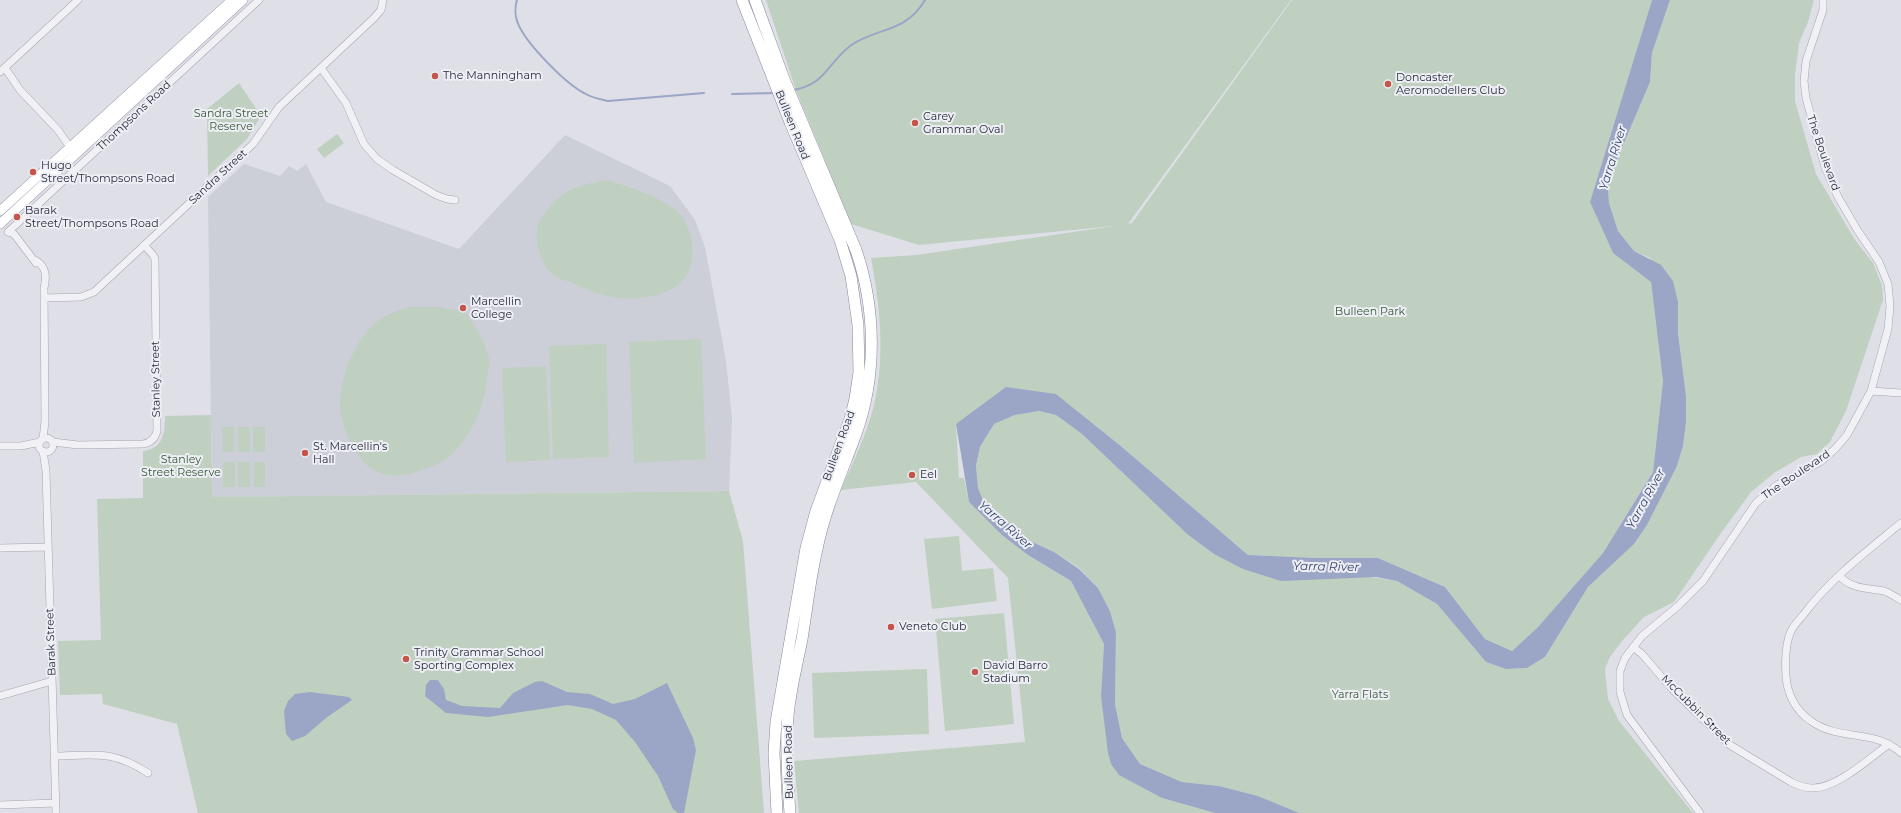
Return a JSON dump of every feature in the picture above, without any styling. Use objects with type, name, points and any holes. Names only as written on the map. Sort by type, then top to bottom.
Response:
[{"type":"highway","name":"Bulleen Road","points":[[742,0],[863,272],[868,297],[871,347],[870,371],[856,434],[836,483],[817,549],[787,730],[790,813]]},
{"type":"highway","name":"Bulleen Road","points":[[755,0],[795,120],[845,254],[851,276],[858,325],[859,372],[850,420],[816,510],[802,564],[776,722],[774,753],[777,813]]},
{"type":"main road","name":"Thompsons Road","points":[[0,211],[232,0]]},
{"type":"main road","name":"Thompsons Road","points":[[0,223],[79,153],[243,0]]},
{"type":"street","points":[[78,0],[2,71],[79,153]]},
{"type":"street","name":"Thompsons Road","points":[[8,232],[259,0]]},
{"type":"street","name":"Sandra Street","points":[[44,298],[81,297],[91,294],[253,144],[273,113],[374,18],[380,10],[383,0]]},
{"type":"street","name":"The Boulevard","points":[[1700,813],[1627,715],[1620,692],[1620,671],[1625,658],[1642,636],[1678,606],[1703,581],[1756,503],[1777,485],[1820,462],[1836,448],[1854,424],[1871,391],[1888,329],[1890,306],[1888,284],[1879,262],[1858,231],[1838,197],[1825,167],[1806,98],[1804,81],[1806,61],[1823,10],[1823,0]]},
{"type":"street","points":[[321,68],[346,103],[364,144],[377,159],[436,195],[447,200],[455,200]]},
{"type":"street","name":"Barak Street","points":[[0,223],[18,244],[35,260],[40,270],[44,288],[46,470],[56,813]]},
{"type":"street","name":"Stanley Street","points":[[0,446],[143,444],[149,443],[156,434],[154,259],[153,255],[144,245]]},
{"type":"street","points":[[1871,391],[1901,393]]},
{"type":"street","points":[[1901,523],[1839,576],[1811,605],[1791,630],[1786,648],[1785,666],[1788,691],[1801,712],[1812,722],[1824,729],[1842,734],[1869,736],[1889,744],[1901,753]]},
{"type":"street","points":[[0,548],[48,547]]},
{"type":"street","points":[[1839,576],[1856,587],[1886,592],[1901,600]]},
{"type":"street","name":"McCubbin Street","points":[[1633,647],[1642,654],[1672,689],[1730,745],[1800,786],[1812,788],[1829,785],[1889,744]]},
{"type":"street","points":[[0,696],[52,681]]},
{"type":"street","points":[[54,756],[116,756],[134,764],[148,773]]},
{"type":"street","points":[[0,805],[55,803]]},
{"type":"shaded area","name":"Marcellin College","points":[[565,135],[670,186],[695,220],[705,247],[726,361],[732,419],[729,491],[212,497],[208,197],[244,164],[280,176],[289,166],[297,171],[306,164],[326,202],[459,249]]},
{"type":"green space","name":"Bulleen Park","points":[[766,0],[1291,0],[1128,224],[1132,223],[1292,0],[1652,0],[1590,202],[1613,253],[1651,282],[1663,381],[1653,472],[1603,553],[1537,628],[1512,651],[1485,639],[1445,587],[1378,558],[1318,558],[1248,555],[1122,447],[1056,394],[956,424],[959,478],[964,478],[969,502],[1028,555],[1071,581],[1104,644],[1101,696],[1111,764],[1162,798],[1215,813],[799,813],[794,761],[1025,742],[1008,578],[916,482],[841,490],[860,447],[872,413],[878,383],[881,347],[877,294],[871,258],[916,255],[1114,226],[919,245],[851,224],[796,90]]},
{"type":"green space","name":"Yarra Flats","points":[[1670,0],[1814,0],[1808,22],[1799,43],[1795,75],[1795,101],[1816,174],[1855,240],[1873,263],[1882,285],[1883,300],[1846,411],[1830,442],[1817,454],[1801,457],[1774,473],[1751,492],[1674,602],[1644,617],[1622,641],[1610,657],[1605,669],[1608,699],[1619,721],[1693,813],[1298,813],[1258,796],[1219,786],[1182,782],[1140,764],[1122,738],[1115,704],[1116,632],[1110,611],[1098,588],[1079,568],[1054,552],[1028,540],[985,505],[978,488],[976,466],[980,447],[994,424],[1015,415],[1039,411],[1056,415],[1082,434],[1187,534],[1214,554],[1397,581],[1437,604],[1486,662],[1506,669],[1527,668],[1545,657],[1588,587],[1634,544],[1647,525],[1677,466],[1683,446],[1686,422],[1686,396],[1678,333],[1678,302],[1650,258],[1634,251],[1618,231],[1609,203],[1608,189],[1618,157],[1650,82],[1652,53]]},
{"type":"green space","name":"Sandra Street Reserve","points":[[239,83],[261,116],[247,139],[208,176],[207,109]]},
{"type":"green space","points":[[337,134],[344,143],[324,158],[317,149]]},
{"type":"green space","points":[[606,180],[635,189],[656,198],[675,209],[682,216],[691,236],[692,256],[687,275],[673,289],[650,297],[627,299],[615,298],[593,292],[560,279],[547,269],[541,257],[537,237],[538,225],[542,217],[558,199],[570,190]]},
{"type":"green space","points":[[410,307],[439,307],[466,313],[483,341],[489,359],[489,367],[486,390],[477,418],[455,451],[445,460],[413,473],[391,475],[372,469],[356,453],[350,442],[340,412],[340,397],[349,363],[357,346],[368,330],[385,316]]},
{"type":"green space","points":[[701,339],[706,459],[634,463],[629,342]]},
{"type":"green space","points":[[606,344],[609,457],[553,459],[549,346]]},
{"type":"green space","points":[[546,366],[550,460],[506,462],[502,368]]},
{"type":"green space","name":"Trinity Grammar School Sporting Complex","points":[[211,415],[212,497],[729,491],[743,541],[764,813],[198,813],[177,724],[103,704],[102,694],[60,695],[58,641],[101,640],[97,499],[143,498],[143,451],[150,450],[159,444],[162,439],[165,416]]},
{"type":"green space","points":[[222,427],[234,427],[234,452],[223,452]]},
{"type":"green space","points":[[238,427],[250,427],[250,452],[238,452]]},
{"type":"green space","points":[[253,427],[265,427],[265,452],[253,452]]},
{"type":"green space","points":[[223,462],[235,462],[235,487],[223,487]]},
{"type":"green space","points":[[238,462],[250,462],[250,487],[238,487]]},
{"type":"green space","points":[[254,462],[265,462],[265,487],[254,487]]},
{"type":"green space","points":[[959,536],[962,571],[993,568],[997,601],[932,609],[924,539]]},
{"type":"green space","name":"David Barro Stadium","points":[[1004,613],[1014,724],[945,731],[935,619]]},
{"type":"green space","points":[[927,669],[929,734],[814,738],[812,673]]},
{"type":"water","name":"Yarra River","points":[[1652,0],[1670,0],[1652,53],[1650,82],[1618,157],[1608,189],[1609,203],[1618,231],[1634,251],[1661,265],[1673,281],[1678,302],[1678,333],[1686,396],[1686,422],[1683,446],[1677,466],[1647,525],[1634,544],[1588,587],[1545,657],[1527,668],[1506,669],[1486,662],[1437,604],[1397,581],[1376,577],[1281,581],[1243,569],[1214,554],[1187,534],[1082,434],[1056,415],[1039,411],[1015,415],[994,424],[980,447],[976,466],[978,488],[985,505],[1028,540],[1054,552],[1079,569],[1098,588],[1110,611],[1116,632],[1115,704],[1122,738],[1140,764],[1182,782],[1219,786],[1258,796],[1299,813],[1215,813],[1162,798],[1119,775],[1111,764],[1108,753],[1101,696],[1104,644],[1071,581],[1028,555],[1002,535],[969,502],[956,424],[1006,387],[1056,394],[1122,447],[1248,555],[1318,558],[1378,558],[1445,587],[1485,639],[1512,651],[1537,628],[1603,553],[1653,472],[1663,381],[1651,282],[1613,253],[1590,202]]},
{"type":"water","points":[[430,680],[438,680],[444,689],[446,700],[462,706],[500,708],[513,693],[535,682],[542,681],[567,692],[590,694],[613,704],[635,699],[667,683],[693,738],[696,750],[684,813],[678,813],[673,809],[658,776],[635,742],[616,720],[592,709],[568,705],[488,717],[446,713],[425,696],[426,685]]},
{"type":"water","points":[[310,692],[349,697],[352,700],[326,718],[305,736],[292,741],[286,734],[284,711],[288,701],[295,694]]},
{"type":"waterway","points":[[517,0],[516,19],[528,40],[556,71],[587,95],[608,101],[704,93]]},
{"type":"waterway","points":[[793,90],[812,84],[819,79],[850,46],[860,40],[890,29],[908,19],[917,11],[925,0]]},
{"type":"waterway","points":[[732,94],[775,93]]},
{"type":"place","name":"The Manningham","points":[[435,76]]},
{"type":"place","name":"Doncaster Aeromodellers Club","points":[[1388,84]]},
{"type":"place","name":"Carey Grammar Oval","points":[[915,123]]},
{"type":"place","name":"Hugo Street/Thompsons Road","points":[[33,172]]},
{"type":"place","name":"Barak Street/Thompsons Road","points":[[17,217]]},
{"type":"place","name":"Marcellin College","points":[[463,308]]},
{"type":"place","name":"St. Marcellin's Hall","points":[[305,453]]},
{"type":"place","name":"Eel","points":[[912,475]]},
{"type":"place","name":"Veneto Club","points":[[891,627]]},
{"type":"place","name":"Trinity Grammar School Sporting Complex","points":[[406,659]]},
{"type":"place","name":"David Barro Stadium","points":[[975,672]]},
{"type":"park label","name":"Stanley Street Reserve","points":[[181,466]]}]
